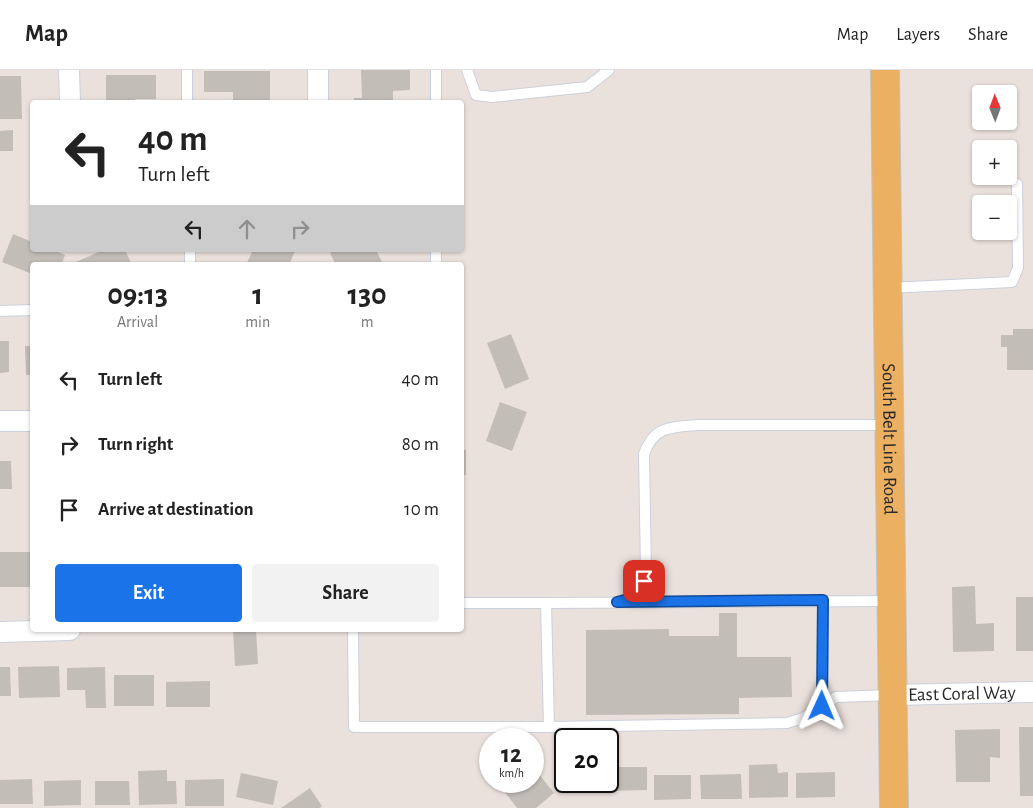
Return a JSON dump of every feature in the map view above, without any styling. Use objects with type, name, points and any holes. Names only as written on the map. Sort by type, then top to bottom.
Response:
[{"type":"main road","name":"South Belt Line Road","points":[[885,70],[894,808]]},
{"type":"street","points":[[69,70],[70,100]]},
{"type":"street","points":[[318,70],[318,100]]},
{"type":"street","points":[[0,421],[30,421]]},
{"type":"street","points":[[0,632],[30,631]]},
{"type":"street","name":"East Coral Way","points":[[892,695],[1033,692]]},
{"type":"lane","points":[[187,70],[188,100]]},
{"type":"lane","points":[[436,70],[436,100]]},
{"type":"lane","points":[[467,70],[476,94],[492,97],[586,87],[609,70]]},
{"type":"lane","points":[[888,288],[1012,282],[1018,268],[1016,185]]},
{"type":"lane","points":[[0,311],[30,310]]},
{"type":"lane","points":[[617,602],[634,596],[642,587],[644,581],[646,572],[644,454],[648,442],[659,432],[674,426],[697,425],[890,425]]},
{"type":"lane","points":[[822,706],[823,600]]},
{"type":"lane","points":[[464,603],[892,601]]},
{"type":"lane","points":[[546,603],[549,727]]},
{"type":"lane","points":[[354,632],[354,727],[564,727],[787,723],[803,718],[836,697],[892,695]]},
{"type":"building","points":[[361,70],[410,70],[410,90],[393,91],[393,100],[354,100],[354,98],[362,98]]},
{"type":"building","points":[[204,71],[270,71],[270,100],[233,100],[233,92],[204,92]]},
{"type":"building","points":[[106,75],[156,75],[156,99],[106,100]]},
{"type":"building","points":[[0,76],[21,76],[22,119],[0,119]]},
{"type":"building","points":[[13,130],[13,151],[0,151],[0,131]]},
{"type":"building","points":[[13,234],[30,241],[30,252],[58,252],[65,255],[62,262],[30,262],[30,273],[2,262]]},
{"type":"building","points":[[98,252],[126,252],[131,262],[76,262]]},
{"type":"building","points":[[252,252],[295,252],[290,262],[247,262]]},
{"type":"building","points":[[377,252],[382,262],[334,262],[330,253]]},
{"type":"building","points":[[1013,329],[1033,329],[1033,370],[1007,370],[1007,347],[1001,347],[1001,335],[1013,335]]},
{"type":"building","points":[[511,334],[529,379],[505,389],[487,343]]},
{"type":"building","points":[[0,341],[9,341],[9,372],[0,373]]},
{"type":"building","points":[[25,346],[30,346],[30,375],[26,375]]},
{"type":"building","points":[[500,402],[527,412],[512,451],[486,441]]},
{"type":"building","points":[[464,450],[466,450],[466,475],[464,475]]},
{"type":"building","points":[[0,461],[11,461],[12,489],[0,489]]},
{"type":"building","points":[[0,552],[30,552],[30,587],[0,587]]},
{"type":"building","points":[[975,586],[976,624],[994,623],[994,651],[953,652],[952,587]]},
{"type":"building","points":[[1016,597],[1033,597],[1033,651],[1016,651]]},
{"type":"building","points":[[719,613],[737,613],[737,657],[791,657],[792,697],[739,698],[739,714],[586,715],[586,630],[669,629],[669,636],[719,636]]},
{"type":"building","points":[[233,632],[256,632],[258,664],[235,666]]},
{"type":"building","points":[[59,666],[60,697],[19,698],[18,667]]},
{"type":"building","points":[[0,667],[10,667],[11,696],[0,696]]},
{"type":"building","points":[[105,667],[106,708],[86,708],[85,690],[67,690],[67,668]]},
{"type":"building","points":[[114,675],[154,675],[154,706],[114,706]]},
{"type":"building","points":[[210,681],[210,707],[166,707],[166,682]]},
{"type":"building","points":[[1019,727],[1033,727],[1033,796],[1020,796]]},
{"type":"building","points":[[1000,729],[1000,758],[990,757],[990,782],[956,782],[955,730]]},
{"type":"building","points":[[777,764],[778,773],[788,772],[788,797],[749,798],[749,765]]},
{"type":"building","points":[[619,767],[647,767],[647,790],[619,791]]},
{"type":"building","points":[[167,770],[167,781],[176,781],[177,804],[139,805],[138,771]]},
{"type":"building","points":[[835,772],[835,797],[796,798],[796,773]]},
{"type":"building","points":[[241,773],[278,781],[273,805],[236,797]]},
{"type":"building","points":[[741,774],[742,799],[701,799],[700,775]]},
{"type":"building","points":[[654,775],[691,775],[691,799],[654,800]]},
{"type":"building","points":[[32,779],[33,804],[0,804],[0,780]]},
{"type":"building","points":[[224,779],[224,806],[185,806],[185,780]]},
{"type":"building","points":[[81,780],[81,805],[44,806],[44,781]]},
{"type":"building","points":[[544,780],[554,793],[536,808],[517,808],[506,793],[544,793]]},
{"type":"building","points":[[95,781],[129,781],[130,805],[95,805]]},
{"type":"building","points":[[310,788],[322,806],[320,808],[281,808]]},
{"type":"route","points":[[644,581],[638,593],[627,600],[617,602],[823,600],[822,706]]}]
